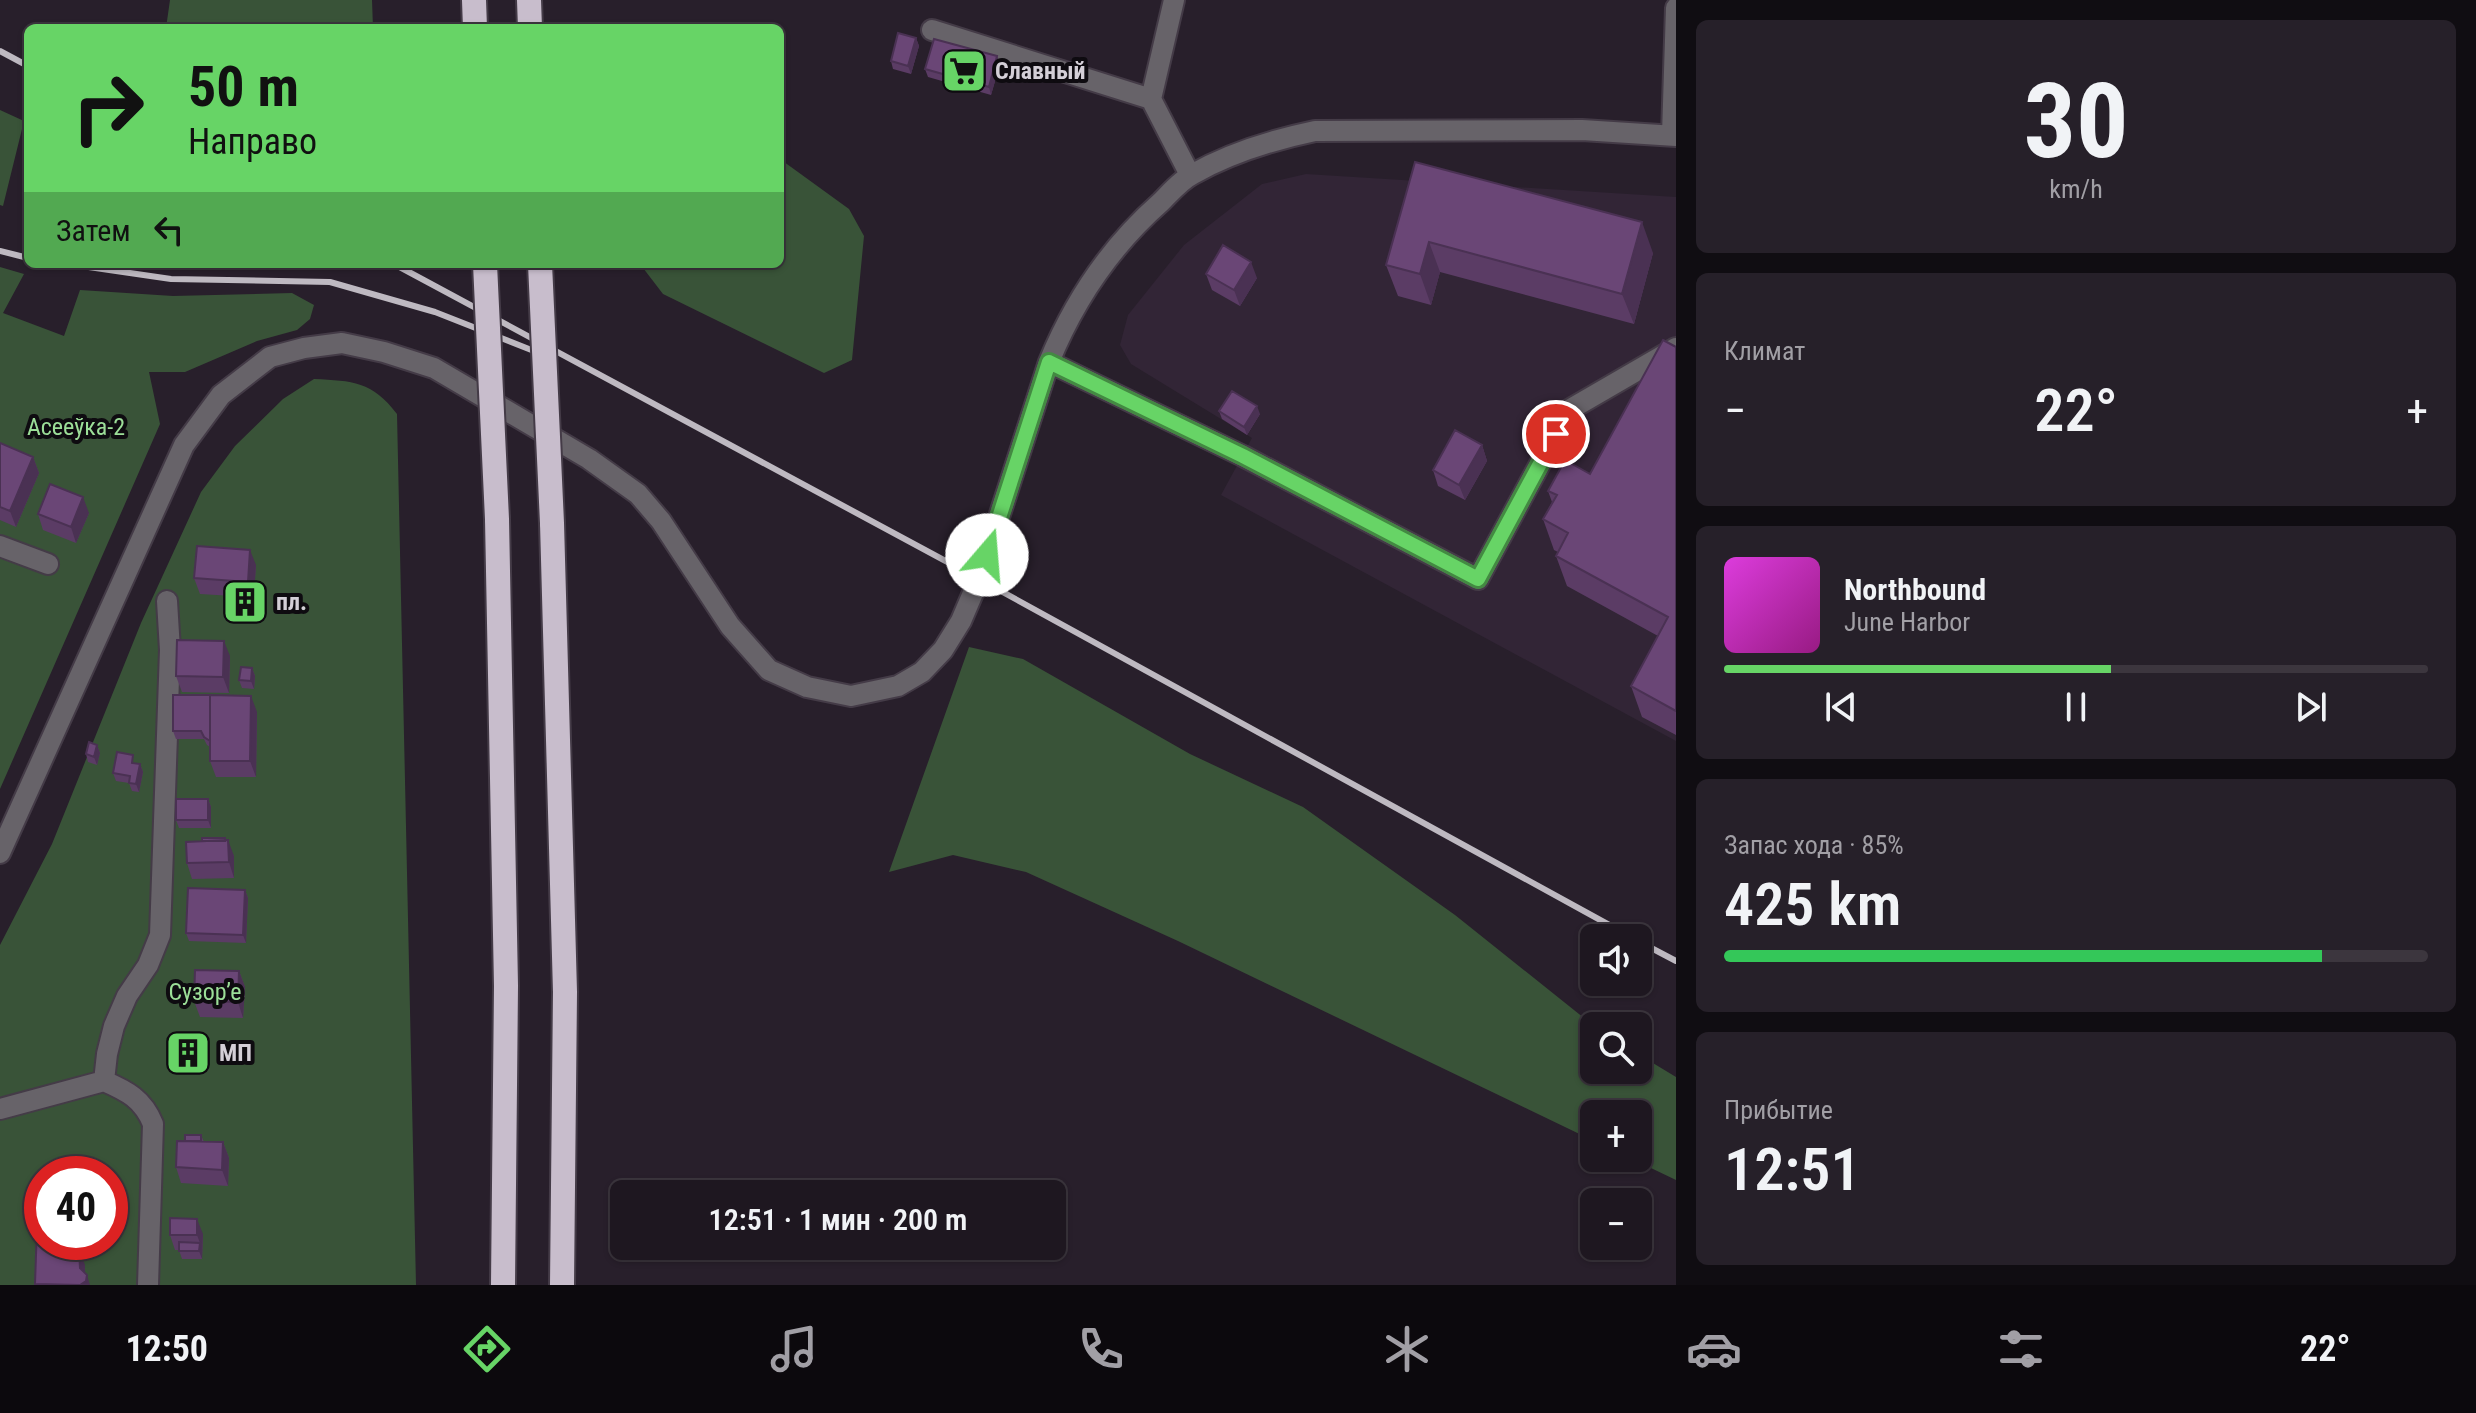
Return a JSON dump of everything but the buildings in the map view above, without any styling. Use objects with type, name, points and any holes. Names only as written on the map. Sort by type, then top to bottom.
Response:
[{"type":"highway","points":[[474,0],[475,24]]},
{"type":"highway","points":[[529,0],[530,24]]},
{"type":"highway","points":[[485,268],[497,519],[506,986],[503,1285]]},
{"type":"highway","points":[[540,268],[552,523],[565,992],[562,1285]]},
{"type":"street","points":[[1174,0],[1151,99],[1190,175]]},
{"type":"street","points":[[0,853],[184,445],[221,395],[270,357],[342,343],[434,368],[576,451],[638,494],[661,521],[730,626],[769,670],[807,687],[851,696],[898,686],[922,672],[943,650],[961,621],[979,579],[1049,362],[1063,328],[1097,272],[1135,225],[1190,175],[1277,138],[1315,131],[1582,130],[1674,136],[1676,8]]},
{"type":"street","points":[[932,30],[1151,99]]},
{"type":"street","points":[[1049,362],[1243,456],[1478,579],[1569,410],[1676,348]]},
{"type":"street","points":[[0,546],[48,564]]},
{"type":"street","points":[[104,1081],[114,1026],[127,996],[148,965],[160,935],[170,650],[167,601]]},
{"type":"street","points":[[0,1109],[104,1081],[138,1098],[148,1110],[153,1124],[148,1285]]},
{"type":"shaded area","points":[[1306,174],[1676,197],[1676,741],[1221,495],[1252,438],[1131,364],[1120,345],[1128,315],[1184,245],[1262,184]]},
{"type":"green space","points":[[170,0],[372,0],[373,24],[167,24]]},
{"type":"green space","points":[[0,110],[24,121],[3,206],[0,205]]},
{"type":"green space","points":[[784,162],[849,209],[864,236],[852,360],[824,373],[663,294],[643,268],[784,268]]},
{"type":"green space","name":"Асееўка-2","points":[[0,267],[24,274],[3,313],[64,336],[80,290],[173,296],[292,293],[314,305],[310,319],[297,330],[257,341],[185,372],[149,372],[160,424],[0,789]]},
{"type":"green space","name":"Сузорʼе","points":[[314,379],[361,385],[379,395],[397,414],[416,1285],[0,1285],[0,945],[52,844],[141,623],[201,492],[235,446],[283,399]]},
{"type":"green space","points":[[969,647],[1023,659],[1190,754],[1303,807],[1455,915],[1580,1015],[1580,1084],[1652,1084],[1652,1062],[1676,1077],[1676,1180],[1652,1169],[1652,1100],[1580,1100],[1580,1134],[1178,941],[1026,872],[953,855],[889,872]]},
{"type":"railway","points":[[0,51],[24,64]]},
{"type":"railway","points":[[0,251],[24,257]]},
{"type":"railway","points":[[95,268],[171,279],[330,282],[435,312],[539,353]]},
{"type":"railway","points":[[401,268],[979,579],[1607,924]]},
{"type":"railway","points":[[1652,948],[1676,961]]},
{"type":"place","name":"Славный","points":[[964,71]]},
{"type":"place","name":"пл.","points":[[245,602]]},
{"type":"place","name":"МП","points":[[188,1053]]},
{"type":"route","points":[[987,555],[1049,362],[1243,456],[1478,579],[1556,434]]}]
